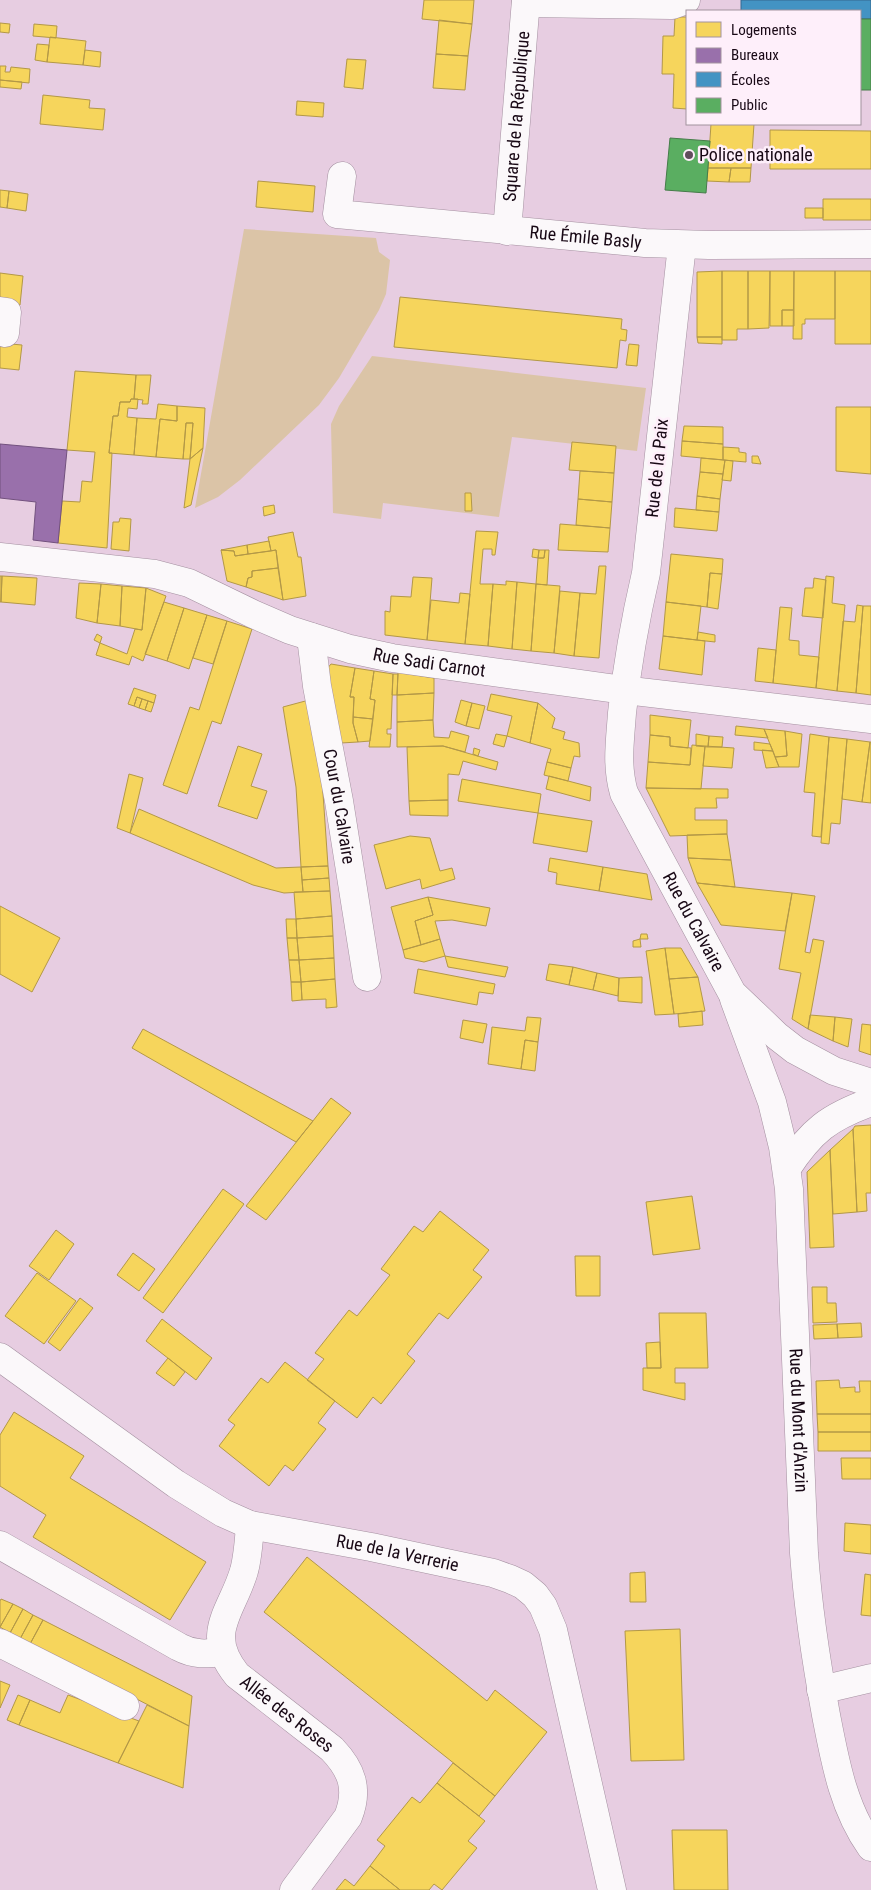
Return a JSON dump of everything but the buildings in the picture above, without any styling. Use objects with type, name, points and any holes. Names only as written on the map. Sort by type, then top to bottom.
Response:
[{"type":"street","name":"Square de la République","points":[[507,231],[526,1],[672,5],[686,0]]},
{"type":"street","name":"Rue Émile Basly","points":[[342,176],[337,214],[611,241],[682,244],[871,244]]},
{"type":"street","name":"Rue de la Paix","points":[[624,690],[635,619],[646,573],[682,244]]},
{"type":"street","name":"Rue Sadi Carnot","points":[[0,557],[142,571],[172,578],[189,583],[253,614],[311,637],[350,649],[416,662],[624,690],[871,719]]},
{"type":"street","name":"Cour du Calvaire","points":[[311,637],[317,686],[339,801],[367,977]]},
{"type":"street","name":"Rue du Calvaire","points":[[624,690],[618,764],[624,794],[732,993],[777,1036],[795,1050],[834,1071],[871,1083]]},
{"type":"street","name":"Rue du Mont d'Anzin","points":[[732,993],[772,1102],[787,1168],[790,1189],[804,1553],[810,1621],[821,1690],[843,1790],[855,1818],[871,1847]]},
{"type":"street","points":[[787,1168],[808,1138],[818,1128],[845,1112],[871,1102]]},
{"type":"street","name":"Rue de la Verrerie","points":[[0,1357],[192,1494],[223,1513],[250,1525],[371,1547],[493,1573],[524,1585],[543,1606],[553,1630],[612,1890]]},
{"type":"street","points":[[0,1545],[190,1653],[202,1654],[222,1652],[220,1641],[221,1628],[244,1571],[248,1556],[250,1525]]},
{"type":"street","points":[[0,1643],[125,1706]]},
{"type":"street","name":"Allée des Roses","points":[[222,1652],[227,1663],[237,1675],[337,1754],[349,1771],[353,1784],[354,1795],[348,1817],[294,1890]]},
{"type":"street","points":[[821,1690],[871,1678]]},
{"type":"shaded area","points":[[244,229],[376,238],[379,252],[390,260],[386,294],[379,310],[339,378],[319,405],[240,480],[218,497],[195,508]]},
{"type":"shaded area","points":[[372,356],[646,388],[637,451],[512,437],[499,517],[383,503],[381,519],[333,513],[331,424],[339,406]]},
{"type":"place","name":"Police nationale","points":[[689,155]]}]
